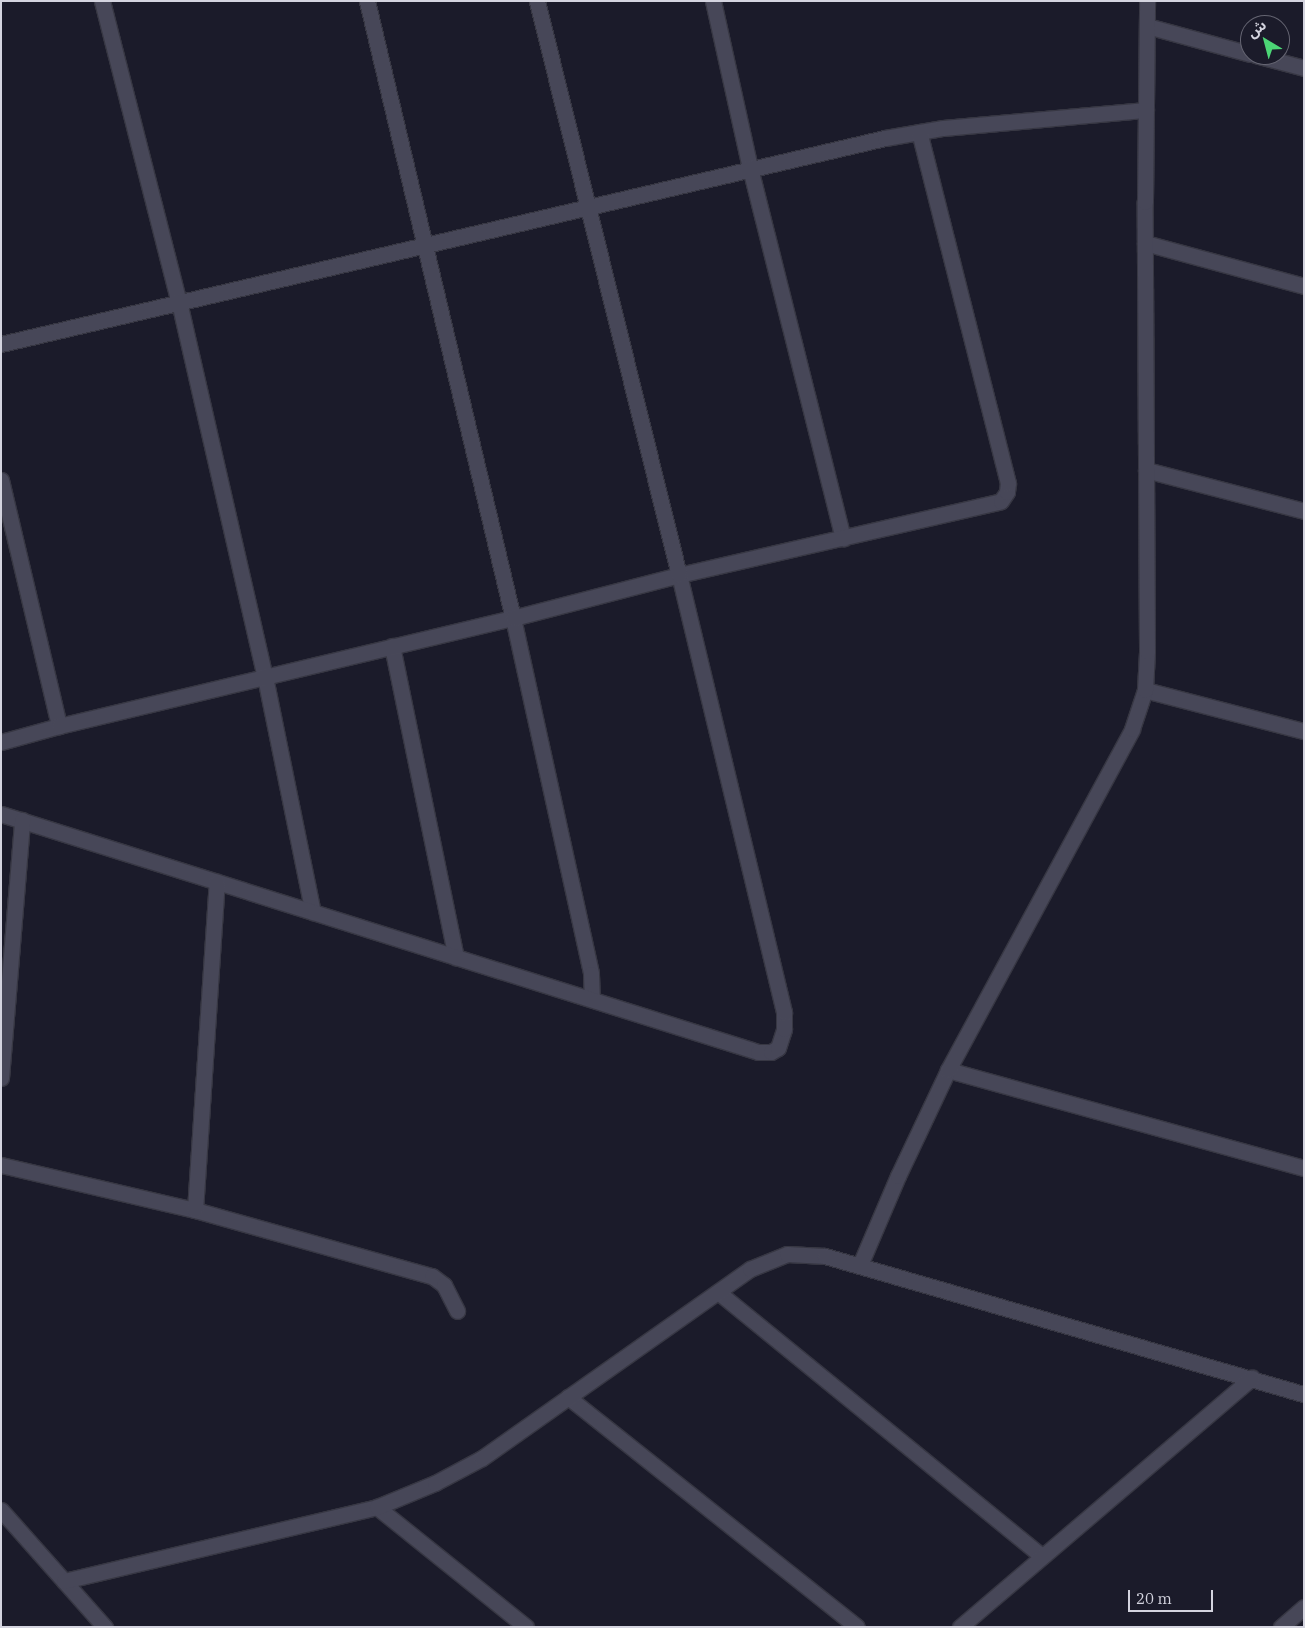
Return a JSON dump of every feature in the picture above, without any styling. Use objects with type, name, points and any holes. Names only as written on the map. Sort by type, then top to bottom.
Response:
[{"type":"street","points":[[102,1],[179,302],[265,677],[313,912]]},
{"type":"street","points":[[367,1],[514,618],[591,974],[592,999]]},
{"type":"street","points":[[1,814],[758,1052],[771,1052],[778,1048],[782,1042],[784,1012],[679,575],[586,207],[537,1]]},
{"type":"street","points":[[713,1],[750,168],[843,538]]},
{"type":"street","points":[[860,1266],[898,1176],[948,1070],[1132,729],[1144,690],[1147,651],[1145,243],[1147,1]]},
{"type":"street","points":[[1147,26],[1240,51]]},
{"type":"street","points":[[1290,64],[1304,68]]},
{"type":"street","points":[[1,344],[835,148],[919,132],[1146,110]]},
{"type":"street","points":[[1,742],[59,726],[514,618],[679,575],[995,505],[1008,492],[1008,483],[919,132]]},
{"type":"street","points":[[1145,243],[1304,286]]},
{"type":"street","points":[[1146,470],[1304,512]]},
{"type":"street","points":[[1,480],[59,726]]},
{"type":"street","points":[[392,646],[456,957]]},
{"type":"street","points":[[1144,690],[1304,731]]},
{"type":"street","points":[[1,1078],[22,820]]},
{"type":"street","points":[[196,1210],[217,882]]},
{"type":"street","points":[[948,1070],[1304,1168]]},
{"type":"street","points":[[1,1165],[196,1210],[432,1276],[444,1285],[457,1310]]},
{"type":"street","points":[[64,1581],[377,1507],[458,1472],[750,1269],[787,1254],[825,1256],[1304,1394]]},
{"type":"street","points":[[718,1292],[1042,1556]]},
{"type":"street","points":[[960,1627],[1252,1378]]},
{"type":"street","points":[[568,1397],[857,1627]]},
{"type":"street","points":[[377,1507],[520,1625]]},
{"type":"street","points":[[1,1510],[105,1627]]},
{"type":"street","points":[[1281,1627],[1304,1607]]}]
